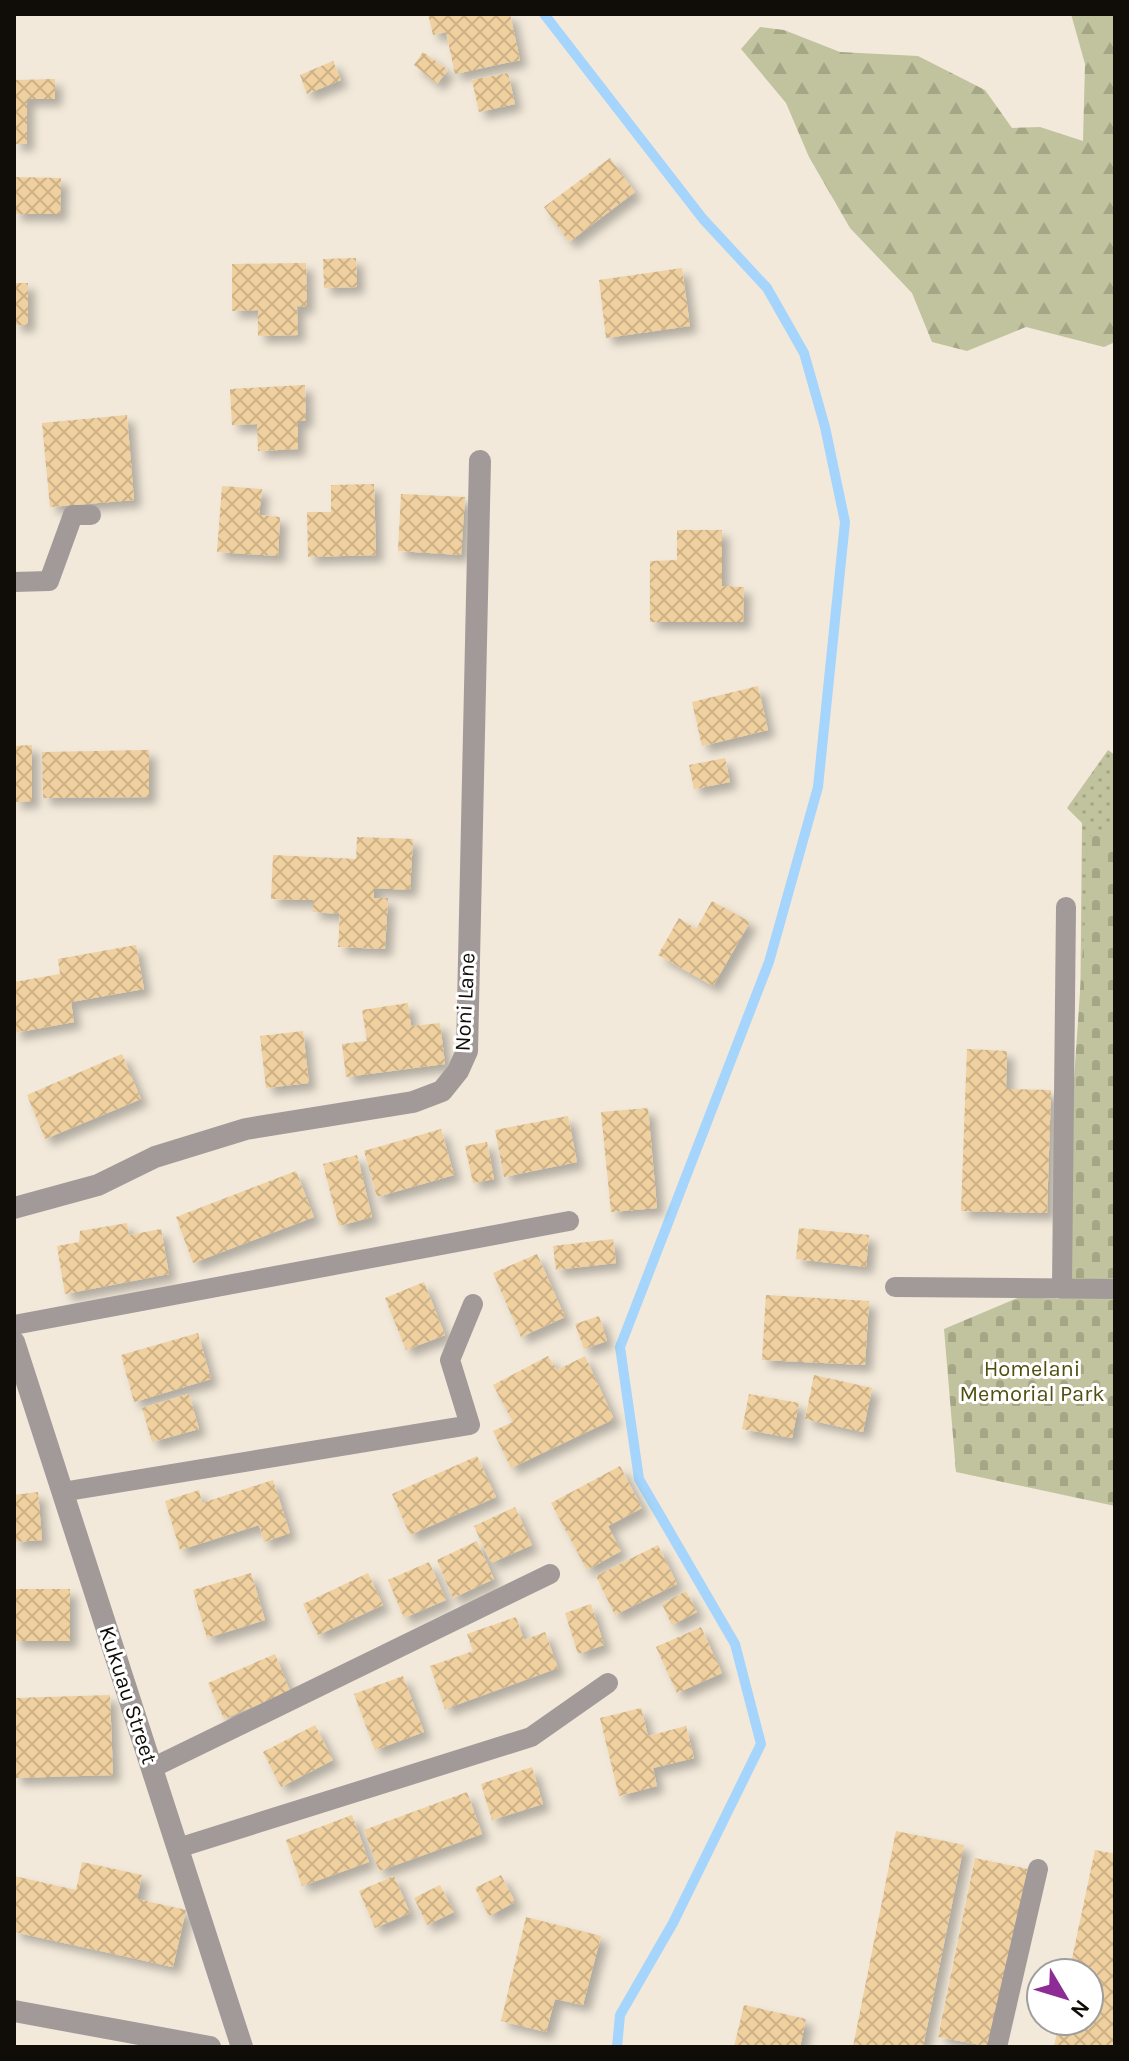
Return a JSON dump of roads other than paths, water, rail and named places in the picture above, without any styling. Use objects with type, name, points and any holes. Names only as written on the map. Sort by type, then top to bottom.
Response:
[{"type":"street","name":"Noni Lane","points":[[14,1208],[98,1185],[155,1157],[246,1129],[413,1102],[442,1091],[458,1071],[467,1051],[480,461]]},
{"type":"street","name":"Kukuau Street","points":[[14,1342],[242,2047]]},
{"type":"street","points":[[14,2011],[210,2047]]},
{"type":"lane","points":[[14,582],[49,581],[73,515],[91,515]]},
{"type":"lane","points":[[1062,1286],[1066,907]]},
{"type":"lane","points":[[14,1325],[569,1221]]},
{"type":"lane","points":[[895,1287],[1062,1286],[1115,1289]]},
{"type":"lane","points":[[62,1492],[470,1425],[450,1360],[473,1304]]},
{"type":"lane","points":[[152,1768],[550,1574]]},
{"type":"lane","points":[[178,1848],[531,1737],[608,1683]]},
{"type":"lane","points":[[997,2047],[1038,1869]]},
{"type":"waterway","points":[[544,14],[703,219],[767,288],[804,353],[825,427],[845,522],[818,787],[769,962],[620,1347],[639,1479],[735,1644],[761,1744],[673,1923],[620,2015],[617,2047]]},
{"type":"park label","name":"Homelani Memorial Park","points":[[1032,1382]]}]
